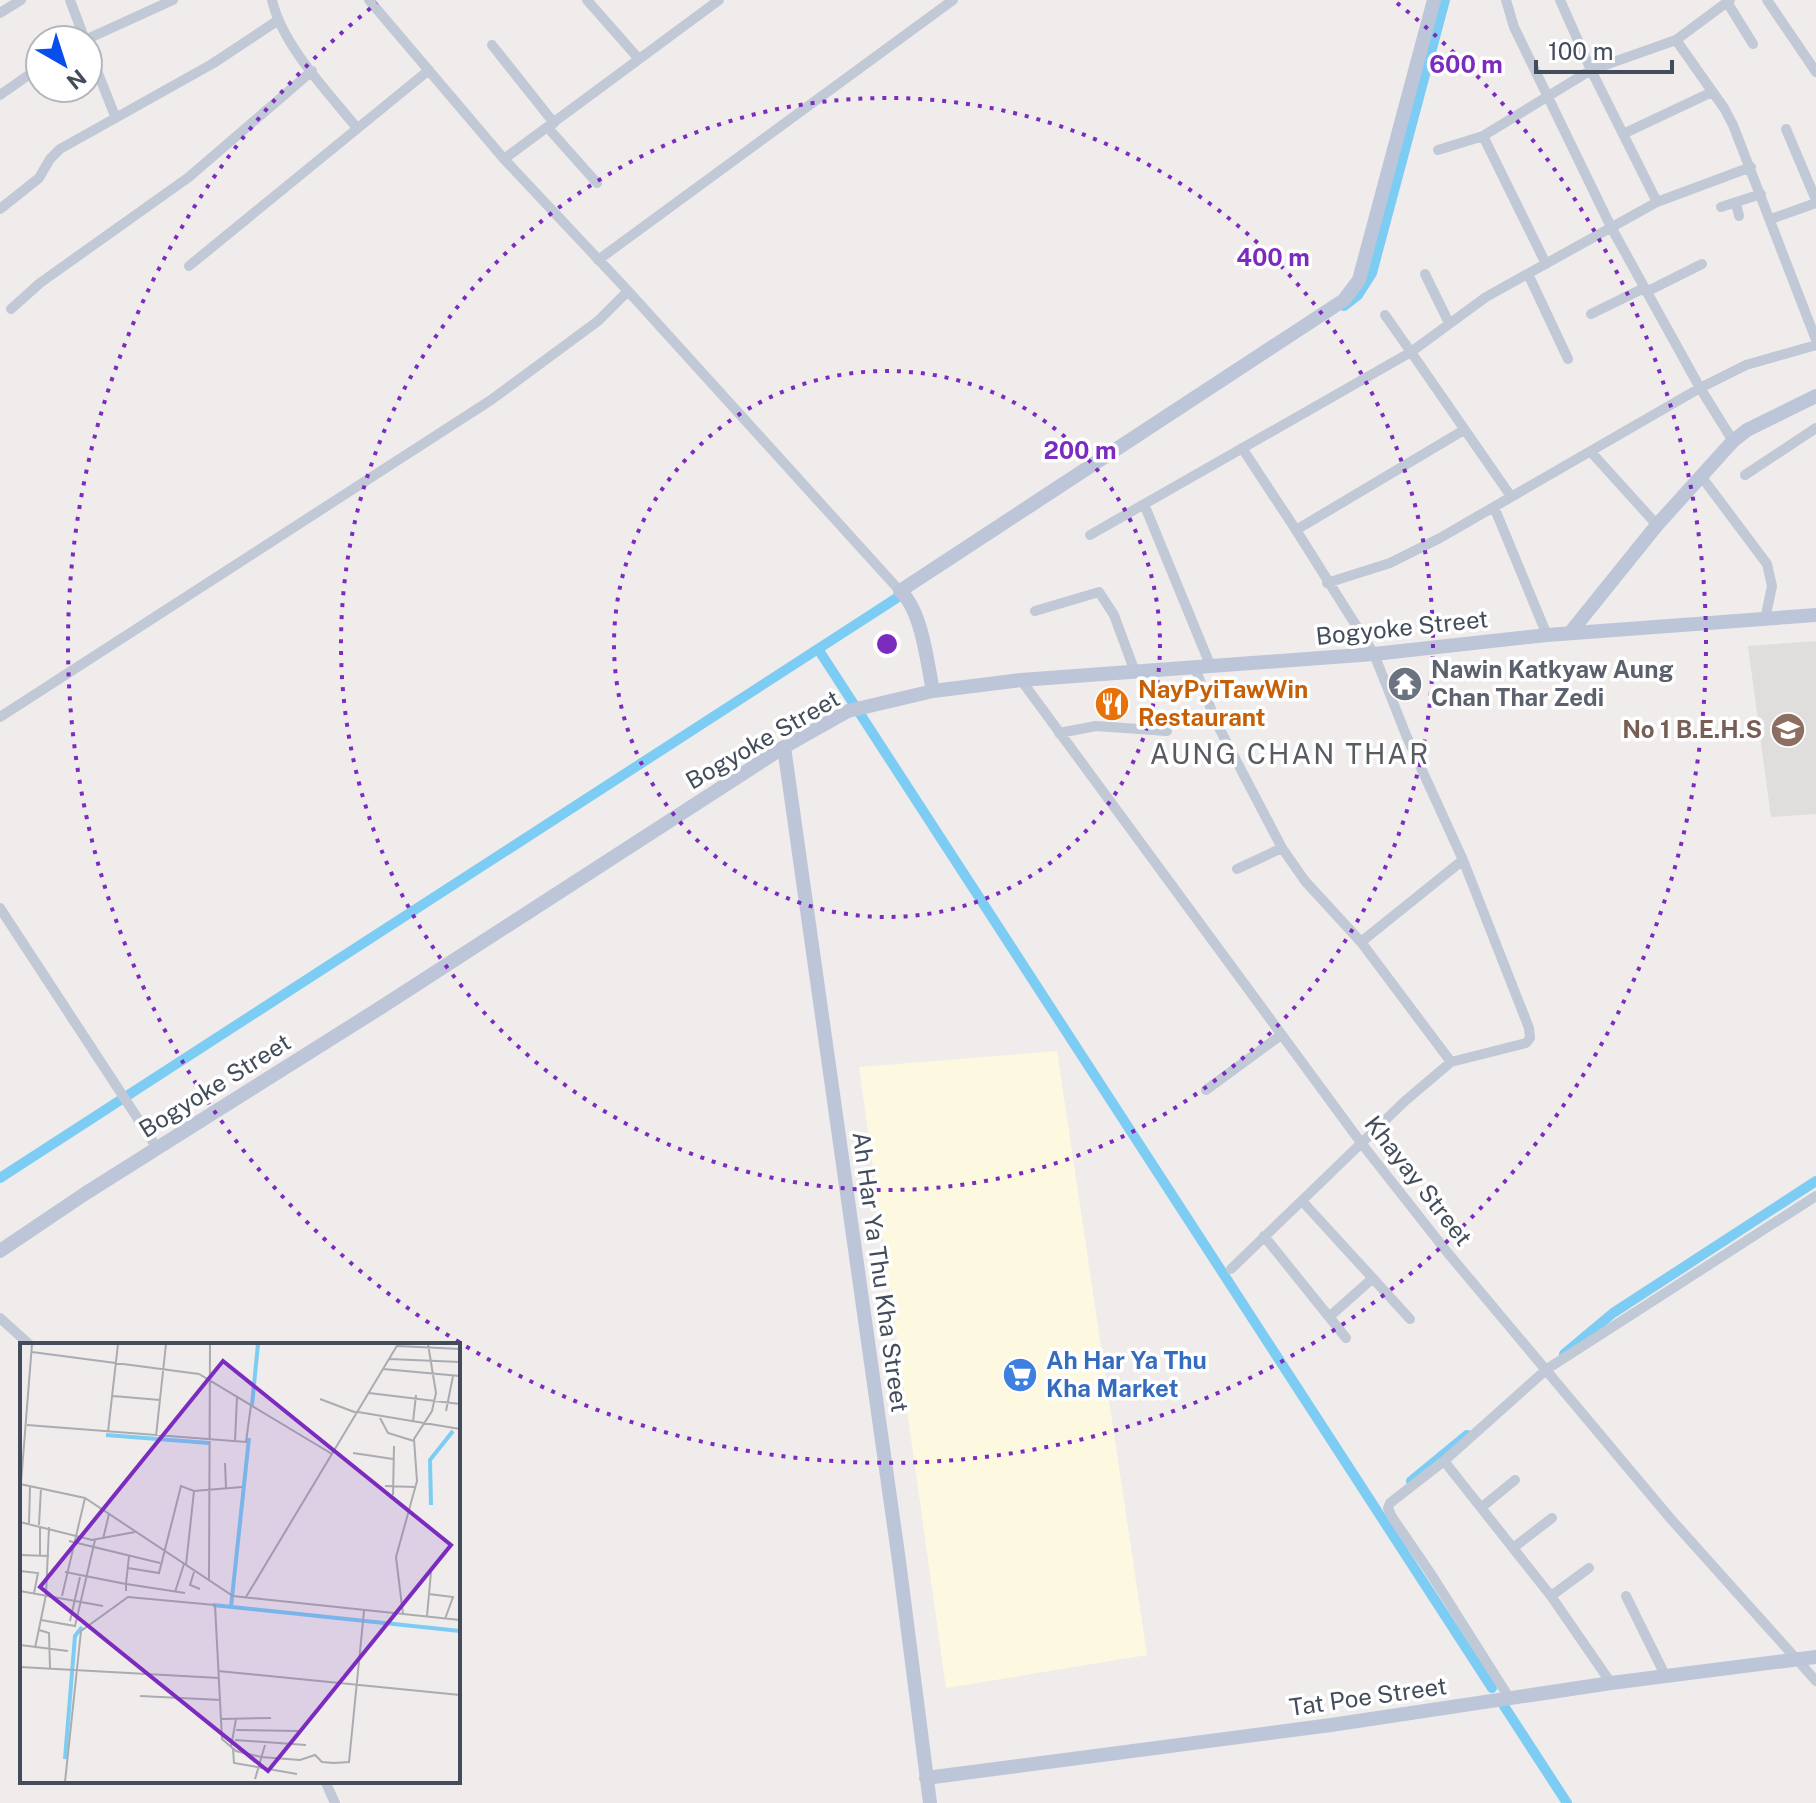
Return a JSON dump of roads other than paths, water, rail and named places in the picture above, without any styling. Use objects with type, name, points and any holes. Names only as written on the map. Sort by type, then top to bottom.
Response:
[{"type":"street","points":[[0,13],[21,0]]},
{"type":"street","points":[[70,0],[79,24]]},
{"type":"street","points":[[104,31],[173,0]]},
{"type":"street","points":[[272,0],[277,21],[357,128]]},
{"type":"street","points":[[369,0],[504,159],[903,593],[920,628],[933,691]]},
{"type":"street","points":[[587,0],[638,58]]},
{"type":"street","points":[[504,159],[719,0]]},
{"type":"street","points":[[598,260],[953,0]]},
{"type":"street","points":[[903,593],[1344,300],[1359,280],[1434,0]]},
{"type":"street","points":[[1506,0],[1514,27],[1611,227],[1700,388],[1733,441]]},
{"type":"street","points":[[1560,0],[1657,202]]},
{"type":"street","points":[[1767,0],[1816,72]]},
{"type":"street","points":[[1438,150],[1483,136],[1591,70],[1676,40],[1728,1],[1753,44]]},
{"type":"street","points":[[0,209],[39,178],[60,149],[212,64],[277,21]]},
{"type":"street","points":[[1327,583],[1390,563],[1746,365],[1816,342],[1751,167],[1724,108],[1676,40]]},
{"type":"street","points":[[492,45],[597,183]]},
{"type":"street","points":[[189,266],[429,70]]},
{"type":"street","points":[[11,309],[40,283],[189,177],[312,71]]},
{"type":"street","points":[[0,95],[24,78]]},
{"type":"street","points":[[104,88],[115,116]]},
{"type":"street","points":[[1623,134],[1712,92]]},
{"type":"street","points":[[1771,219],[1816,202],[1786,129]]},
{"type":"street","points":[[1483,136],[1546,264]]},
{"type":"street","points":[[1090,535],[1411,352],[1486,297],[1611,227],[1657,202],[1751,167]]},
{"type":"street","points":[[1721,207],[1761,194]]},
{"type":"street","points":[[1736,203],[1739,216]]},
{"type":"street","points":[[1591,314],[1702,264]]},
{"type":"street","points":[[1425,274],[1449,323]]},
{"type":"street","points":[[1528,274],[1568,359]]},
{"type":"street","points":[[0,717],[491,400],[598,321],[628,291]]},
{"type":"street","points":[[1385,315],[1510,495]]},
{"type":"street","points":[[1570,633],[1657,525],[1733,441],[1747,430],[1816,396]]},
{"type":"street","points":[[1745,475],[1816,428]]},
{"type":"street","points":[[1296,530],[1464,430]]},
{"type":"street","points":[[1231,1269],[1405,1101],[1451,1062],[1526,1043],[1530,1038],[1529,1028],[1463,860],[1406,735],[1374,654],[1242,448]]},
{"type":"street","points":[[1591,452],[1657,525]]},
{"type":"street","points":[[1701,476],[1767,564],[1772,586],[1765,619]]},
{"type":"street","points":[[1144,504],[1211,667]]},
{"type":"street","points":[[1494,507],[1547,635]]},
{"type":"street","points":[[1035,611],[1099,592],[1114,615],[1135,672]]},
{"type":"street","name":"Bogyoke Street","points":[[0,1251],[784,747],[848,711],[933,691],[1021,680],[1374,654],[1547,635],[1816,615]]},
{"type":"street","points":[[1195,668],[1216,722],[1282,848],[1305,881],[1361,942],[1451,1062]]},
{"type":"street","name":"Khayay Street","points":[[1021,680],[1362,1144],[1447,1252],[1670,1518],[1816,1681]]},
{"type":"street","points":[[1059,733],[1096,726],[1167,731]]},
{"type":"street","name":"Ah Har Ya Thu Kha Street","points":[[784,747],[899,1561],[930,1803]]},
{"type":"street","points":[[1237,869],[1282,848]]},
{"type":"street","points":[[1361,942],[1463,860]]},
{"type":"street","points":[[0,908],[157,1148]]},
{"type":"street","points":[[1206,1090],[1281,1035]]},
{"type":"street","points":[[1510,1699],[1388,1511],[1390,1503],[1444,1461],[1547,1369],[1816,1196]]},
{"type":"street","points":[[1303,1202],[1410,1319]]},
{"type":"street","points":[[1264,1236],[1346,1338]]},
{"type":"street","points":[[1329,1317],[1373,1278]]},
{"type":"street","points":[[0,1318],[28,1343]]},
{"type":"street","points":[[1444,1461],[1551,1596],[1611,1683]]},
{"type":"street","points":[[1482,1507],[1515,1480]]},
{"type":"street","points":[[1513,1548],[1552,1518]]},
{"type":"street","points":[[1551,1596],[1589,1568]]},
{"type":"street","points":[[1626,1596],[1666,1677]]},
{"type":"street","name":"Tat Poe Street","points":[[926,1778],[1816,1657]]},
{"type":"street","points":[[326,1783],[335,1803]]},
{"type":"waterway","points":[[1344,306],[1358,295],[1372,273],[1445,0]]},
{"type":"waterway","points":[[0,1178],[906,592]]},
{"type":"waterway","points":[[818,649],[1492,1688]]},
{"type":"waterway","points":[[1564,1354],[1613,1313],[1816,1181]]},
{"type":"waterway","points":[[1411,1481],[1467,1435]]},
{"type":"waterway","points":[[1504,1706],[1567,1803]]},
{"type":"place","name":"Nawin Katkyaw Aung Chan Thar Zedi","points":[[1405,684]]},
{"type":"place","name":"NayPyiTawWin Restaurant","points":[[1112,704]]},
{"type":"place","name":"No 1 B.E.H.S","points":[[1788,730]]},
{"type":"place","name":"Ah Har Ya Thu Kha Market","points":[[1020,1375]]},
{"type":"district","name":"AUNG CHAN THAR","points":[[1290,754]]}]
